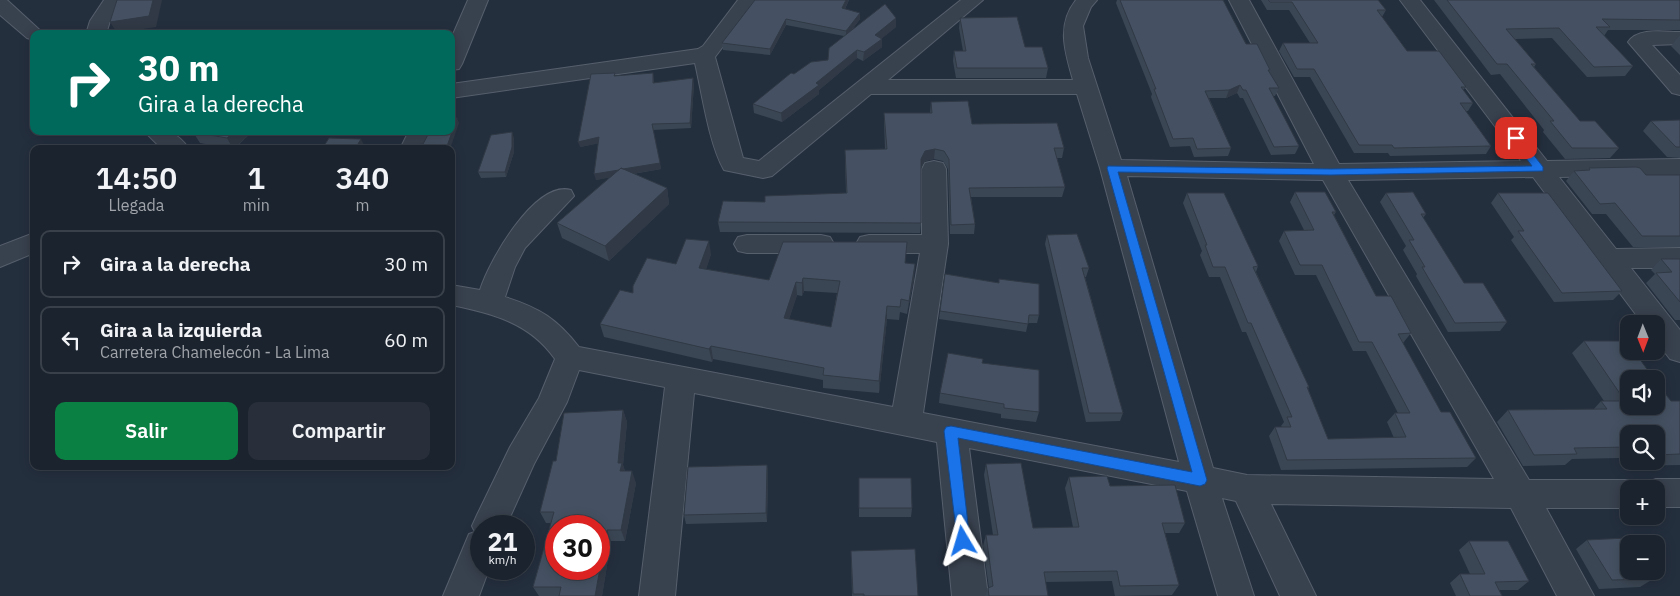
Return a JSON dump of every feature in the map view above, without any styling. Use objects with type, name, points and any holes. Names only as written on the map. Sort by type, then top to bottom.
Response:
[{"type":"street","points":[[97,30],[100,21],[114,0]]},
{"type":"street","points":[[455,55],[478,0]]},
{"type":"street","points":[[455,90],[704,55],[711,51],[748,0]]},
{"type":"street","points":[[704,55],[723,133],[735,166],[763,170],[973,0]]},
{"type":"street","points":[[1239,0],[1331,172],[1520,494],[1576,596]]},
{"type":"street","points":[[1410,0],[1680,351]]},
{"type":"street","points":[[1079,2],[1073,26],[1077,58],[1112,168],[1200,480],[1236,596]]},
{"type":"street","points":[[0,4],[30,30]]},
{"type":"street","points":[[1680,38],[1642,38],[1638,42],[1680,88]]},
{"type":"street","points":[[865,86],[1086,87]]},
{"type":"street","points":[[160,135],[172,145]]},
{"type":"street","points":[[1112,168],[1331,172],[1680,167]]},
{"type":"street","points":[[906,423],[935,244],[934,169]]},
{"type":"street","points":[[490,301],[499,272],[514,243],[536,218],[562,196]]},
{"type":"street","points":[[0,257],[30,244]]},
{"type":"street","points":[[747,244],[935,244]]},
{"type":"street","points":[[1609,259],[1680,258]]},
{"type":"street","points":[[455,296],[490,301],[520,313],[552,334],[570,357],[1247,489],[1620,494]]},
{"type":"street","points":[[494,515],[521,457],[552,402],[570,357]]},
{"type":"street","points":[[657,596],[681,379]]},
{"type":"street","points":[[951,431],[970,596]]},
{"type":"street","points":[[1247,489],[1298,596]]},
{"type":"street","points":[[1665,494],[1680,493]]},
{"type":"street","points":[[461,596],[470,573]]},
{"type":"building","points":[[117,0],[153,0],[149,16],[110,22]]},
{"type":"building","points":[[755,0],[846,0],[842,8],[860,13],[846,31],[786,19],[770,49],[722,43]]},
{"type":"building","points":[[1120,0],[1223,0],[1246,44],[1257,44],[1270,70],[1268,70],[1279,88],[1269,88],[1299,146],[1274,147],[1246,90],[1243,90],[1240,85],[1229,90],[1205,91],[1231,148],[1197,149],[1193,138],[1173,139],[1154,89],[1156,89]]},
{"type":"building","points":[[1268,0],[1378,0],[1386,10],[1377,10],[1407,51],[1439,51],[1466,87],[1461,87],[1473,103],[1460,103],[1491,146],[1394,148],[1392,145],[1359,145],[1314,69],[1297,69],[1283,43],[1318,43],[1292,2],[1270,2]]},
{"type":"building","points":[[1447,0],[1680,0],[1680,20],[1602,19],[1610,27],[1596,27],[1633,66],[1594,67],[1559,28],[1506,29],[1536,64],[1531,64],[1580,121],[1595,121],[1619,148],[1572,148],[1550,121],[1554,121],[1507,64],[1497,64]]},
{"type":"building","points":[[885,4],[896,18],[875,35],[882,39],[864,52],[857,50],[816,83],[819,85],[781,113],[753,104],[791,73],[794,74],[811,62],[828,60],[829,48]]},
{"type":"building","points":[[1017,17],[1025,47],[1042,47],[1048,68],[957,68],[954,51],[966,51],[960,18]]},
{"type":"building","points":[[615,73],[614,76],[653,73],[653,83],[693,78],[690,123],[652,124],[660,163],[594,174],[599,137],[578,142],[591,74]]},
{"type":"building","points":[[968,101],[972,124],[1057,123],[1064,148],[1054,148],[1065,187],[969,188],[975,224],[951,225],[949,159],[944,151],[935,149],[925,151],[921,159],[921,223],[718,222],[723,201],[765,202],[765,196],[847,193],[845,150],[887,149],[884,113],[932,113],[931,102]]},
{"type":"building","points":[[1680,120],[1680,147],[1676,147],[1651,121]]},
{"type":"building","points":[[512,132],[512,147],[505,172],[478,172],[491,135]]},
{"type":"building","points":[[210,135],[230,135],[227,138]]},
{"type":"building","points":[[428,135],[451,135],[447,145],[414,145],[423,144]]},
{"type":"building","points":[[329,138],[361,139],[357,145],[325,145]]},
{"type":"building","points":[[621,168],[667,188],[605,246],[557,223]]},
{"type":"building","points":[[1589,168],[1640,168],[1646,175],[1680,175],[1680,236],[1642,236],[1615,203],[1600,204],[1574,171],[1590,170]]},
{"type":"building","points":[[1295,192],[1325,192],[1336,212],[1332,212],[1376,296],[1391,296],[1411,333],[1398,334],[1441,412],[1450,412],[1476,458],[1287,460],[1275,427],[1291,427],[1287,417],[1292,417],[1251,323],[1248,323],[1225,267],[1213,267],[1205,245],[1207,245],[1187,193],[1224,193],[1258,266],[1253,267],[1309,387],[1307,387],[1328,439],[1406,437],[1395,413],[1410,413],[1372,342],[1359,342],[1322,265],[1300,265],[1284,231],[1314,230]]},
{"type":"building","points":[[1413,192],[1426,214],[1421,214],[1464,283],[1483,283],[1507,322],[1455,323],[1422,267],[1425,267],[1409,240],[1414,240],[1386,193]]},
{"type":"building","points":[[1498,193],[1548,193],[1622,291],[1562,293],[1518,231],[1524,231]]},
{"type":"building","points":[[1077,234],[1089,268],[1082,268],[1123,413],[1089,413],[1047,235]]},
{"type":"building","points":[[686,239],[709,241],[699,268],[769,280],[783,242],[907,242],[905,263],[915,264],[909,301],[901,299],[900,307],[887,306],[879,381],[823,375],[824,368],[711,346],[709,349],[600,324],[620,290],[633,293],[633,286],[647,258],[676,264]],"holes":[[[803,278],[840,281],[831,327],[784,318],[796,282],[802,283]]]},
{"type":"building","points":[[1661,259],[1680,259],[1680,302],[1656,273],[1672,272]]},
{"type":"building","points":[[945,274],[999,283],[999,279],[1039,284],[1039,315],[1029,315],[1028,324],[940,311]]},
{"type":"building","points":[[1584,341],[1620,341],[1620,360],[1640,360],[1648,370],[1620,370],[1620,394]]},
{"type":"building","points":[[948,353],[983,359],[982,363],[1039,370],[1039,412],[1004,408],[1004,404],[940,393]]},
{"type":"building","points":[[1665,393],[1671,401],[1680,401],[1680,454],[1665,455],[1665,425],[1620,425],[1620,447],[1574,448],[1577,454],[1534,455],[1508,410],[1607,409],[1601,401],[1620,401],[1620,415],[1665,415]]},
{"type":"building","points":[[623,410],[618,463],[622,463],[620,471],[632,471],[621,530],[610,530],[610,515],[553,515],[554,512],[540,512],[553,461],[556,461],[564,413]]},
{"type":"building","points":[[1021,463],[1033,528],[1079,527],[1069,477],[1107,476],[1110,486],[1175,485],[1185,523],[1162,523],[1179,585],[1120,586],[1117,571],[1044,572],[1048,596],[989,596],[988,588],[993,586],[986,535],[998,535],[986,464]]},
{"type":"building","points":[[767,465],[766,513],[684,515],[688,467]]},
{"type":"building","points":[[859,478],[911,478],[912,508],[859,508]]},
{"type":"building","points":[[1620,538],[1620,580],[1612,580],[1587,540]]},
{"type":"building","points":[[1469,541],[1508,541],[1529,581],[1495,582],[1502,596],[1470,596],[1460,574],[1485,574]]},
{"type":"building","points":[[545,544],[545,580],[598,580],[595,596],[559,596],[561,587],[533,587]]},
{"type":"building","points":[[915,549],[918,596],[864,596],[864,594],[853,594],[851,551]]},
{"type":"route","points":[[963,541],[951,431],[1200,480],[1112,168],[1331,172],[1539,169],[1516,138]]}]
